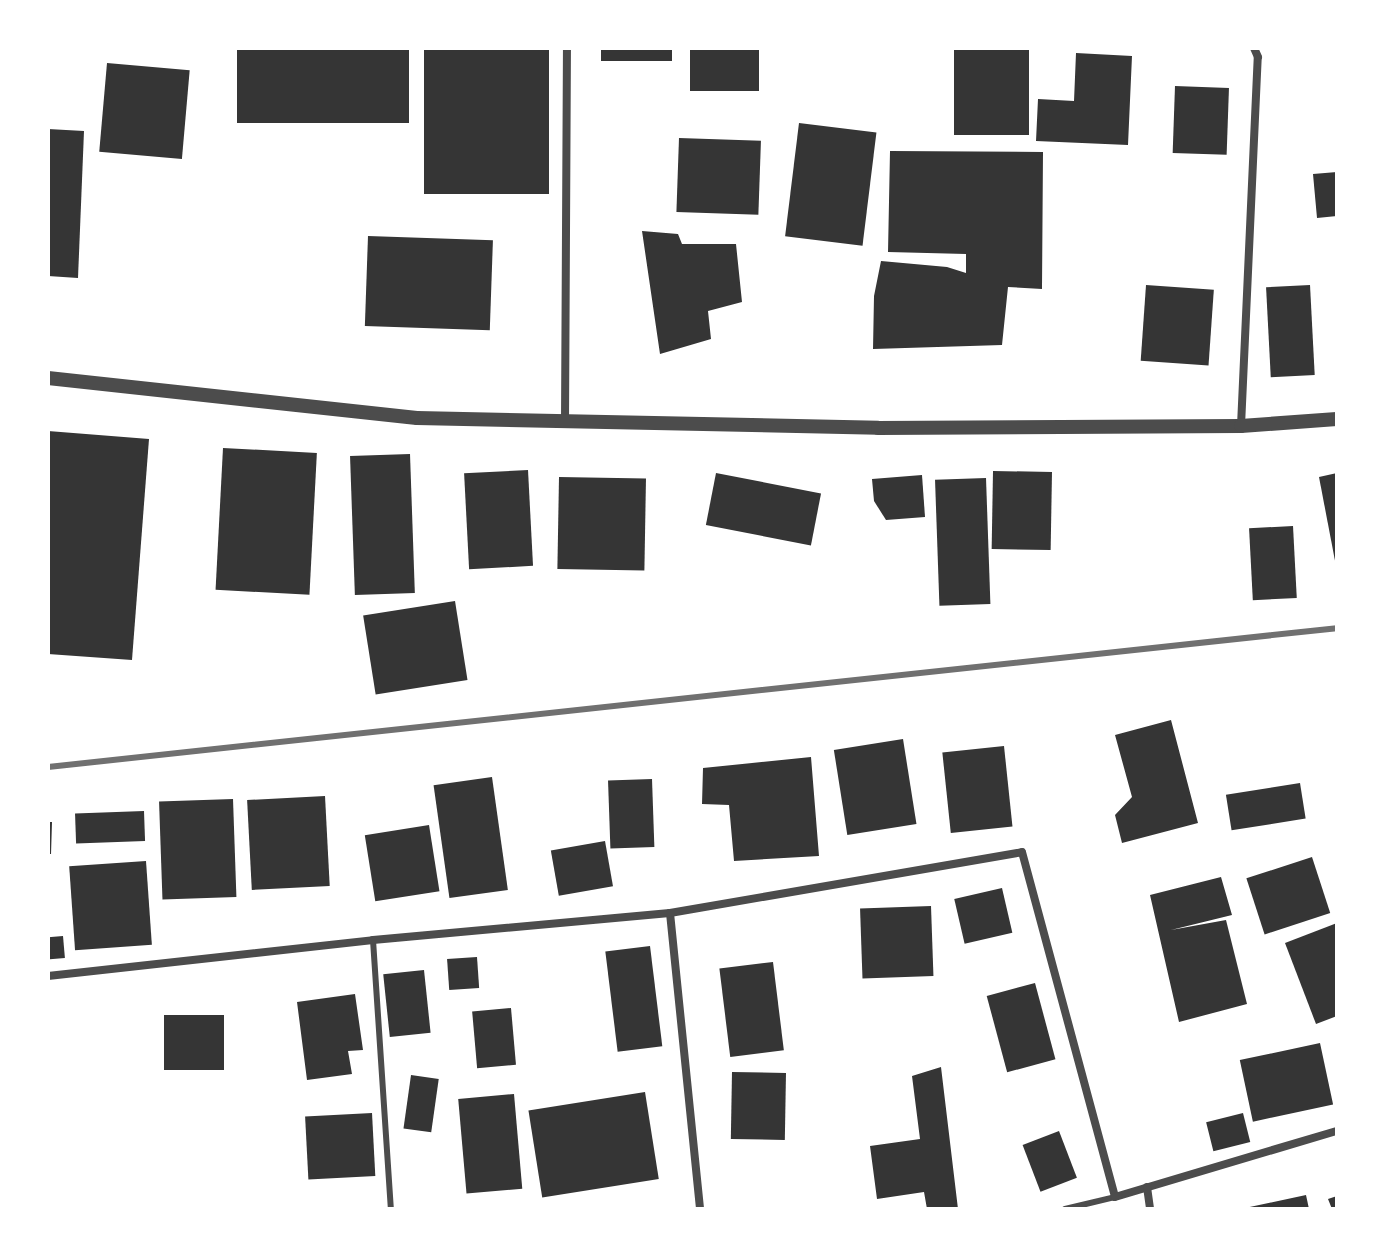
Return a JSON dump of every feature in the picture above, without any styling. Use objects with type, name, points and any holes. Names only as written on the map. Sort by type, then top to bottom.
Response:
[{"type":"street","points":[[565,422],[567,48]]},
{"type":"street","points":[[1241,426],[1258,57],[1254,48]]},
{"type":"street","points":[[48,378],[417,418],[878,428],[1241,426],[1337,419]]},
{"type":"street","points":[[48,976],[373,940],[670,913],[1022,852],[1115,1197],[1337,1131]]},
{"type":"street","points":[[670,913],[700,1209]]},
{"type":"street","points":[[1147,1187],[1150,1209]]},
{"type":"lane","points":[[373,940],[391,1209]]},
{"type":"lane","points":[[1065,1209],[1115,1197]]},
{"type":"building","points":[[237,48],[409,48],[409,123],[237,123]]},
{"type":"building","points":[[424,48],[549,48],[549,194],[424,194]]},
{"type":"building","points":[[601,48],[672,48],[672,61],[601,61]]},
{"type":"building","points":[[690,48],[759,48],[759,91],[690,91]]},
{"type":"building","points":[[954,48],[1029,48],[1029,135],[954,135]]},
{"type":"building","points":[[1076,53],[1132,56],[1128,145],[1036,141],[1038,99],[1074,101]]},
{"type":"building","points":[[107,63],[190,70],[182,159],[99,152]]},
{"type":"building","points":[[1175,86],[1229,88],[1227,155],[1173,153]]},
{"type":"building","points":[[799,123],[876,133],[863,246],[785,236]]},
{"type":"building","points":[[48,129],[84,131],[78,278],[48,276]]},
{"type":"building","points":[[679,138],[761,141],[758,215],[676,212]]},
{"type":"building","points":[[890,151],[1043,152],[1042,289],[1008,287],[1002,345],[873,349],[874,296],[881,261],[947,267],[966,273],[966,254],[888,252]]},
{"type":"building","points":[[1337,172],[1337,216],[1317,218],[1313,174]]},
{"type":"building","points":[[642,231],[678,234],[682,244],[736,244],[742,302],[708,311],[711,339],[660,354]]},
{"type":"building","points":[[368,236],[493,240],[490,330],[365,326]]},
{"type":"building","points":[[1146,285],[1214,290],[1209,366],[1141,361]]},
{"type":"building","points":[[1310,285],[1315,375],[1271,377],[1266,287]]},
{"type":"building","points":[[48,431],[149,439],[132,660],[48,654]]},
{"type":"building","points":[[223,448],[317,453],[309,595],[216,590]]},
{"type":"building","points":[[410,454],[415,593],[355,595],[350,456]]},
{"type":"building","points":[[528,470],[533,566],[469,569],[464,473]]},
{"type":"building","points":[[993,471],[1052,472],[1051,550],[992,549]]},
{"type":"building","points":[[716,473],[821,493],[811,545],[706,525]]},
{"type":"building","points":[[1337,473],[1337,566],[1336,566],[1319,477]]},
{"type":"building","points":[[922,475],[925,517],[886,520],[874,501],[872,479]]},
{"type":"building","points":[[559,477],[646,479],[644,571],[557,569]]},
{"type":"building","points":[[986,478],[990,604],[939,606],[935,480]]},
{"type":"building","points":[[1293,526],[1297,598],[1253,600],[1249,528]]},
{"type":"building","points":[[455,601],[468,680],[376,695],[363,616]]},
{"type":"building","points":[[1171,720],[1198,823],[1122,843],[1115,815],[1132,797],[1115,735]]},
{"type":"building","points":[[903,739],[916,824],[847,835],[834,750]]},
{"type":"building","points":[[1004,746],[1012,827],[951,833],[942,752]]},
{"type":"building","points":[[811,757],[819,856],[734,861],[729,805],[702,804],[703,768]]},
{"type":"building","points":[[492,777],[508,890],[449,898],[434,785]]},
{"type":"building","points":[[652,779],[654,847],[610,848],[608,781]]},
{"type":"building","points":[[1300,783],[1306,819],[1232,830],[1226,795]]},
{"type":"building","points":[[325,796],[330,886],[252,890],[247,800]]},
{"type":"building","points":[[233,799],[236,897],[162,900],[159,802]]},
{"type":"building","points":[[144,811],[145,841],[76,843],[75,813]]},
{"type":"building","points":[[48,822],[52,822],[51,854],[48,854]]},
{"type":"building","points":[[429,825],[439,891],[375,901],[365,835]]},
{"type":"building","points":[[605,841],[613,886],[559,896],[551,851]]},
{"type":"building","points":[[1312,857],[1330,913],[1265,934],[1246,878]]},
{"type":"building","points":[[146,861],[152,945],[75,950],[69,866]]},
{"type":"building","points":[[1221,877],[1232,915],[1171,930],[1226,920],[1247,1004],[1179,1022],[1150,895]]},
{"type":"building","points":[[1002,888],[1012,933],[965,944],[954,899]]},
{"type":"building","points":[[931,906],[933,976],[862,978],[860,908]]},
{"type":"building","points":[[1337,923],[1337,1016],[1316,1024],[1285,943]]},
{"type":"building","points":[[63,936],[65,958],[50,959],[48,937]]},
{"type":"building","points":[[650,946],[662,1046],[618,1052],[605,951]]},
{"type":"building","points":[[477,957],[479,988],[449,990],[447,959]]},
{"type":"building","points":[[773,962],[784,1050],[730,1057],[719,969]]},
{"type":"building","points":[[424,970],[431,1033],[390,1037],[383,974]]},
{"type":"building","points":[[1035,983],[1055,1059],[1007,1072],[987,996]]},
{"type":"building","points":[[355,994],[363,1050],[348,1051],[352,1074],[307,1080],[297,1002]]},
{"type":"building","points":[[511,1008],[516,1065],[477,1068],[472,1011]]},
{"type":"building","points":[[164,1015],[224,1015],[224,1070],[164,1070]]},
{"type":"building","points":[[1320,1043],[1333,1105],[1253,1122],[1240,1060]]},
{"type":"building","points":[[941,1067],[958,1209],[927,1209],[924,1192],[877,1199],[870,1146],[920,1139],[912,1076]]},
{"type":"building","points":[[732,1072],[786,1073],[785,1140],[731,1139]]},
{"type":"building","points":[[411,1075],[439,1079],[431,1132],[403,1128]]},
{"type":"building","points":[[645,1092],[659,1179],[542,1197],[528,1110]]},
{"type":"building","points":[[514,1094],[522,1189],[466,1194],[458,1099]]},
{"type":"building","points":[[372,1113],[375,1176],[308,1179],[305,1117]]},
{"type":"building","points":[[1243,1113],[1250,1142],[1213,1151],[1206,1122]]},
{"type":"building","points":[[1059,1131],[1077,1178],[1041,1192],[1023,1145]]},
{"type":"building","points":[[1306,1195],[1309,1209],[1245,1209],[1245,1208]]},
{"type":"building","points":[[1337,1196],[1337,1209],[1332,1209],[1328,1199]]},
{"type":"railway","points":[[48,767],[1337,628]]}]
